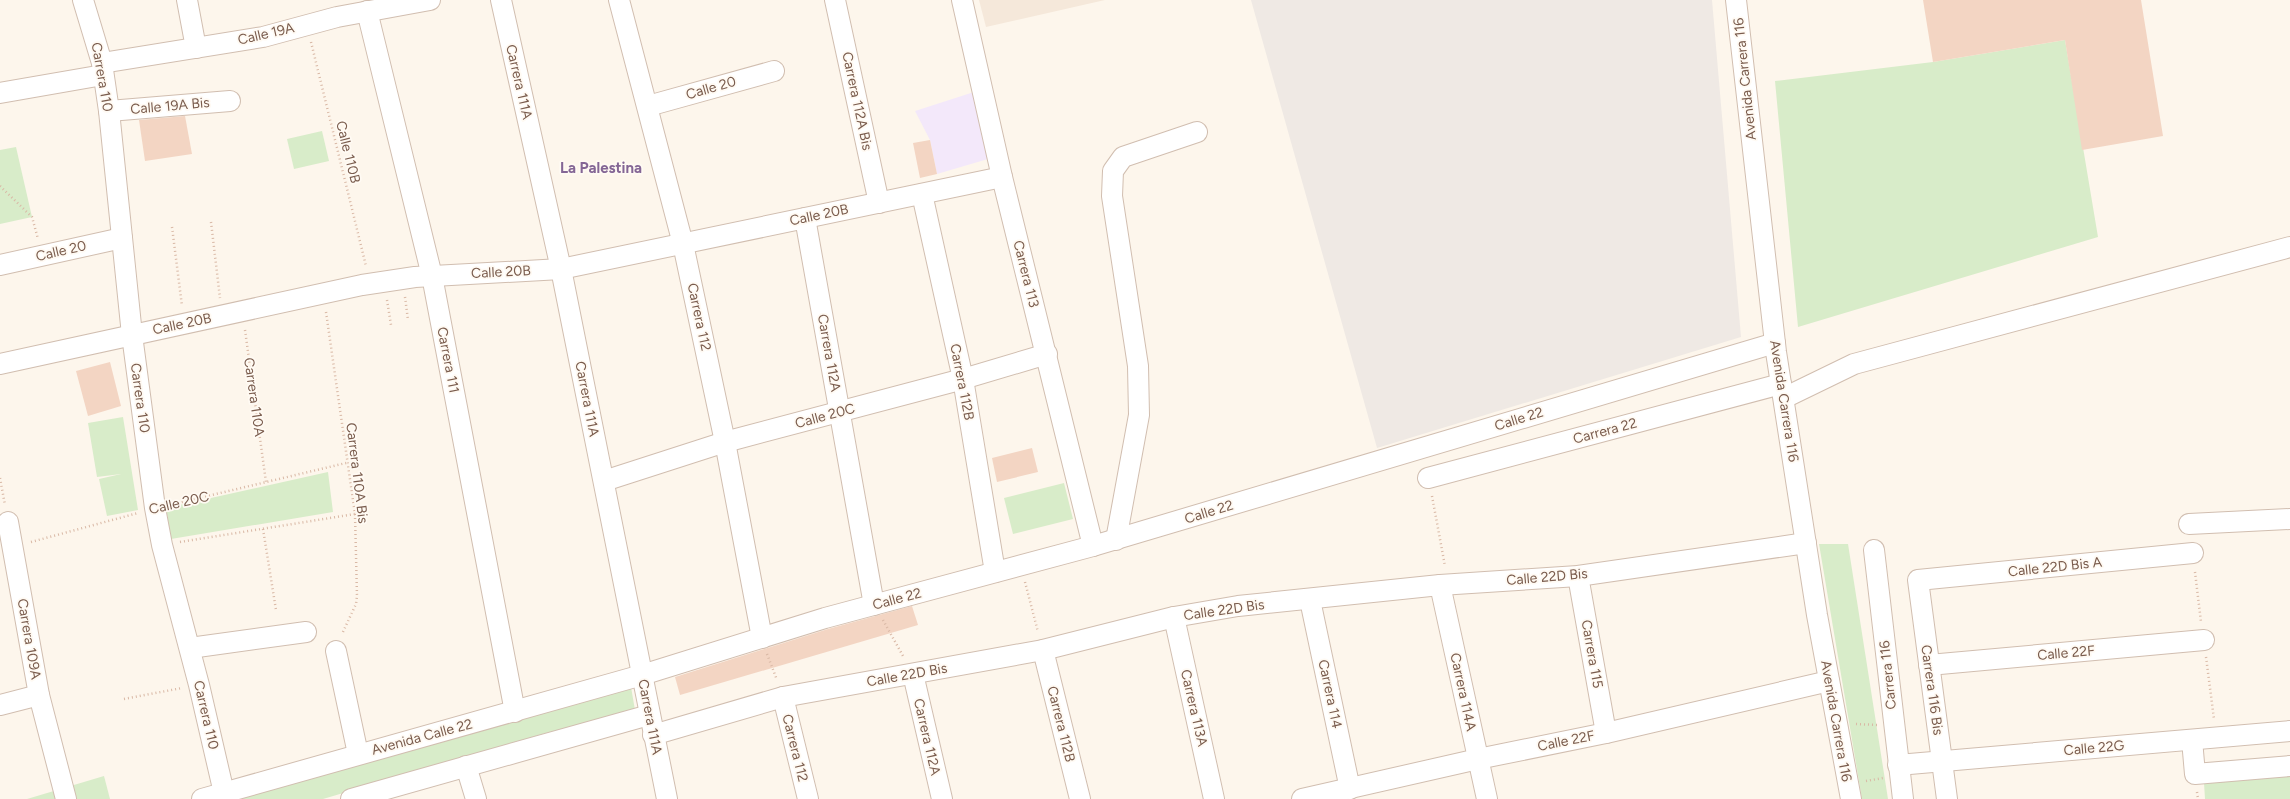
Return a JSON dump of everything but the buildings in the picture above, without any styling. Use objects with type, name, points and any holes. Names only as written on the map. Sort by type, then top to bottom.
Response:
[{"type":"street","name":"Carrera 110","points":[[83,0],[102,69],[109,111],[132,335],[155,508],[162,545],[190,648],[224,792]]},
{"type":"street","points":[[187,0],[196,48]]},
{"type":"street","name":"Calle 19A","points":[[0,93],[196,48],[262,37],[306,24],[335,8],[367,11],[430,0]]},
{"type":"street","name":"Carrera 111A","points":[[501,0],[561,269],[667,799]]},
{"type":"street","name":"Carrera 112","points":[[619,0],[683,244],[725,442],[762,638]]},
{"type":"street","name":"Carrera 112A Bis","points":[[835,0],[878,203]]},
{"type":"street","name":"Carrera 113","points":[[962,0],[1002,177],[1047,354],[1093,546]]},
{"type":"street","name":"Avenida Carrera 116","points":[[1736,0],[1775,343],[1806,543],[1849,792]]},
{"type":"street","name":"Carrera 111","points":[[367,11],[432,276],[515,712]]},
{"type":"street","name":"Calle 20","points":[[648,106],[774,71]]},
{"type":"street","name":"Calle 19A Bis","points":[[109,111],[230,102]]},
{"type":"street","points":[[1116,540],[1139,415],[1138,366],[1112,196],[1113,171],[1123,156],[1197,132]]},
{"type":"street","name":"Calle 20B","points":[[0,364],[386,281],[432,276],[561,269],[1002,177]]},
{"type":"street","name":"Carrera 112B","points":[[922,194],[963,379],[995,572]]},
{"type":"street","name":"Carrera 112A","points":[[805,218],[874,605]]},
{"type":"street","name":"Calle 20","points":[[0,266],[42,255],[122,238]]},
{"type":"street","name":"Carrera 22","points":[[1428,478],[1782,391],[1854,364],[2290,247]]},
{"type":"street","name":"Calle 22","points":[[642,675],[874,605],[1116,540],[1775,343]]},
{"type":"street","name":"Calle 20C","points":[[604,481],[725,442],[963,379],[1047,354]]},
{"type":"street","points":[[2188,524],[2290,519]]},
{"type":"street","name":"Carrera 109A","points":[[8,522],[39,695],[66,799]]},
{"type":"street","name":"Calle 22D Bis","points":[[653,735],[783,697],[1043,650],[1174,617],[1238,606],[1310,600],[1444,585],[1578,576],[1806,543]]},
{"type":"street","name":"Carrera 116","points":[[1874,550],[1902,799]]},
{"type":"street","name":"Calle 22D Bis A","points":[[1918,580],[2193,554]]},
{"type":"street","name":"Carrera 115","points":[[1578,576],[1606,733]]},
{"type":"street","name":"Carrera 116 Bis","points":[[1918,580],[1947,799]]},
{"type":"street","name":"Carrera 114A","points":[[1444,585],[1487,799]]},
{"type":"street","name":"Carrera 114","points":[[1310,600],[1350,789]]},
{"type":"street","name":"Carrera 113A","points":[[1174,617],[1214,799]]},
{"type":"street","points":[[190,648],[306,632]]},
{"type":"street","name":"Calle 22F","points":[[1929,665],[2204,640]]},
{"type":"street","name":"Carrera 112B","points":[[1043,650],[1080,799]]},
{"type":"street","points":[[336,651],[358,754]]},
{"type":"street","name":"Carrera 112A","points":[[913,674],[942,799]]},
{"type":"street","name":"Avenida Calle 22","points":[[202,799],[642,675]]},
{"type":"street","name":"Calle 22F","points":[[1302,799],[1478,759],[1606,733],[1829,681]]},
{"type":"street","points":[[0,705],[39,695]]},
{"type":"street","name":"Carrera 112","points":[[783,697],[808,799]]},
{"type":"street","points":[[351,799],[649,715]]},
{"type":"street","name":"Calle 22G","points":[[1898,770],[1942,761],[2290,731]]},
{"type":"street","points":[[2192,740],[2195,774],[2290,766]]},
{"type":"street","points":[[466,766],[476,799]]},
{"type":"path","name":"Calle 110B","points":[[306,24],[386,281]]},
{"type":"path","points":[[0,186],[32,217],[42,255]]},
{"type":"path","points":[[210,222],[222,316]]},
{"type":"path","points":[[172,227],[184,324]]},
{"type":"path","points":[[386,281],[408,320]]},
{"type":"path","points":[[386,281],[391,325]]},
{"type":"path","name":"Carrera 110A Bis","points":[[323,294],[354,514],[357,596],[336,651]]},
{"type":"path","name":"Carrera 110A","points":[[242,312],[266,482]]},
{"type":"path","name":"Calle 20C","points":[[13,546],[155,508],[346,463]]},
{"type":"path","points":[[0,478],[8,522]]},
{"type":"path","points":[[1428,478],[1444,585]]},
{"type":"path","points":[[162,545],[354,514]]},
{"type":"path","points":[[263,529],[276,610]]},
{"type":"path","points":[[1021,566],[1043,650]]},
{"type":"path","points":[[874,605],[913,674]]},
{"type":"path","points":[[762,638],[783,697]]},
{"type":"path","points":[[124,699],[199,685]]},
{"type":"path","points":[[1837,723],[1894,726]]},
{"type":"path","points":[[1849,792],[1898,770]]},
{"type":"shaded area","points":[[979,0],[1105,0],[986,27]]},
{"type":"shaded area","points":[[1251,0],[1712,0],[1741,337],[1377,448]]},
{"type":"shaded area","points":[[974,92],[988,159],[937,174],[930,140],[915,111]]},
{"type":"green space","points":[[2065,40],[2098,237],[1798,327],[1775,81],[1933,62]]},
{"type":"green space","points":[[322,131],[329,161],[294,169],[287,139]]},
{"type":"green space","points":[[16,147],[32,217],[0,224],[0,150]]},
{"type":"green space","points":[[123,417],[138,510],[107,516],[99,479],[121,474],[97,477],[88,423]]},
{"type":"green space","points":[[328,472],[333,512],[171,539],[166,508]]},
{"type":"green space","points":[[1064,483],[1073,519],[1013,534],[1004,498]]},
{"type":"green space","points":[[1819,544],[1848,544],[1888,799],[1862,799]]},
{"type":"green space","points":[[631,687],[635,710],[546,733],[323,799],[231,799]]},
{"type":"green space","points":[[2290,775],[2290,799],[2205,799],[2204,783]]},
{"type":"green space","points":[[104,776],[110,799],[27,799]]},
{"type":"district","name":"La Palestina","points":[[601,168]]}]
